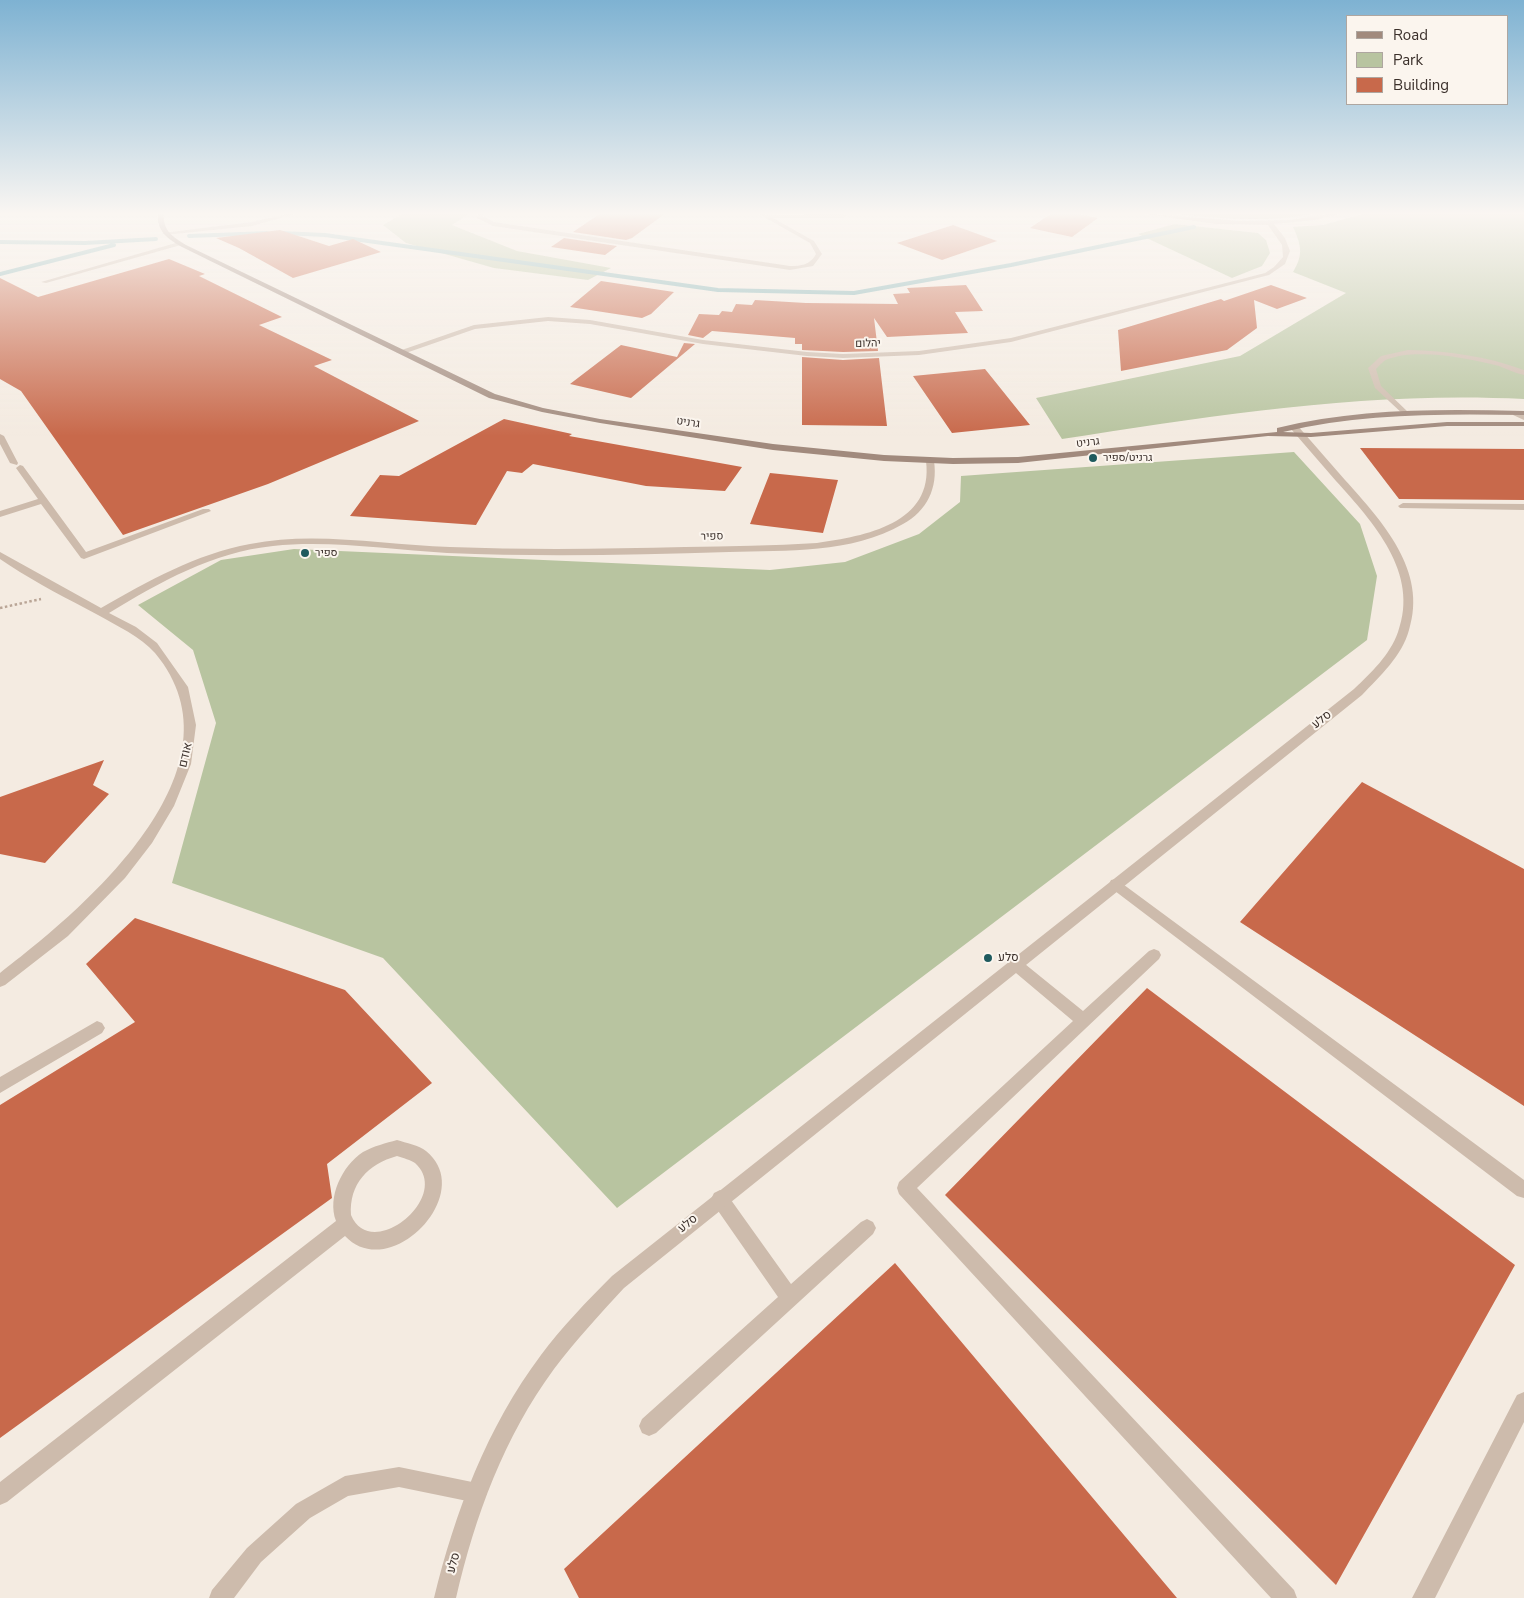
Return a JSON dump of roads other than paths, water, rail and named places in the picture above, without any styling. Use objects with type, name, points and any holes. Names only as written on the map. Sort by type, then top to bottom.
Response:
[{"type":"street","name":"גרניט","points":[[268,288],[492,396],[555,413],[773,447],[848,455],[986,461],[1048,459],[1297,431]]},
{"type":"street","name":"יהלום","points":[[400,352],[474,328],[548,319],[590,322],[703,342],[807,354],[883,355],[950,350],[1011,340],[1214,288]]},
{"type":"street","points":[[1404,414],[1379,392],[1373,382],[1371,373],[1373,366],[1378,360],[1388,355],[1419,351],[1456,354],[1486,359],[1524,373]]},
{"type":"street","points":[[1297,431],[1320,421],[1404,414],[1520,413],[1524,418]]},
{"type":"street","points":[[1297,431],[1524,424]]},
{"type":"street","name":"סלע","points":[[445,1598],[453,1561],[484,1475],[523,1400],[568,1336],[618,1282],[1358,692],[1385,662],[1404,631],[1409,597],[1400,560],[1375,520],[1297,431]]},
{"type":"street","points":[[0,436],[17,465],[84,556],[206,511]]},
{"type":"street","name":"ספיר","points":[[100,613],[184,568],[226,552],[273,543],[328,543],[472,550],[613,552],[794,547],[848,540],[881,531],[913,514],[929,493],[932,471],[930,460]]},
{"type":"street","points":[[0,514],[43,500]]},
{"type":"street","points":[[1403,506],[1524,507]]},
{"type":"street","name":"אודם","points":[[0,555],[100,613],[128,627],[158,650],[179,676],[189,708],[190,744],[178,784],[155,830],[117,879],[63,932],[0,981]]},
{"type":"street","points":[[1116,884],[1524,1190]]},
{"type":"street","points":[[1154,955],[905,1188],[1286,1598]]},
{"type":"street","points":[[1015,964],[1084,1020]]},
{"type":"street","points":[[0,1086],[97,1028]]},
{"type":"street","points":[[398,1148],[412,1150],[424,1158],[432,1169],[434,1180],[432,1196],[425,1211],[413,1226],[386,1240],[370,1240],[356,1236],[346,1225],[340,1206],[343,1190],[351,1174],[364,1162],[382,1151],[398,1148]]},
{"type":"street","points":[[720,1199],[790,1298]]},
{"type":"street","points":[[0,1495],[346,1225]]},
{"type":"street","points":[[649,1426],[867,1228]]},
{"type":"street","points":[[1423,1598],[1524,1402]]},
{"type":"street","points":[[220,1598],[254,1555],[296,1518],[345,1486],[399,1477],[478,1493]]},
{"type":"waterway","points":[[701,288],[718,290],[854,293],[884,288]]},
{"type":"place","name":"גרניט/ספיר","points":[[1093,458]]},
{"type":"place","name":"ספיר","points":[[305,553]]},
{"type":"place","name":"סלע","points":[[988,958]]}]
